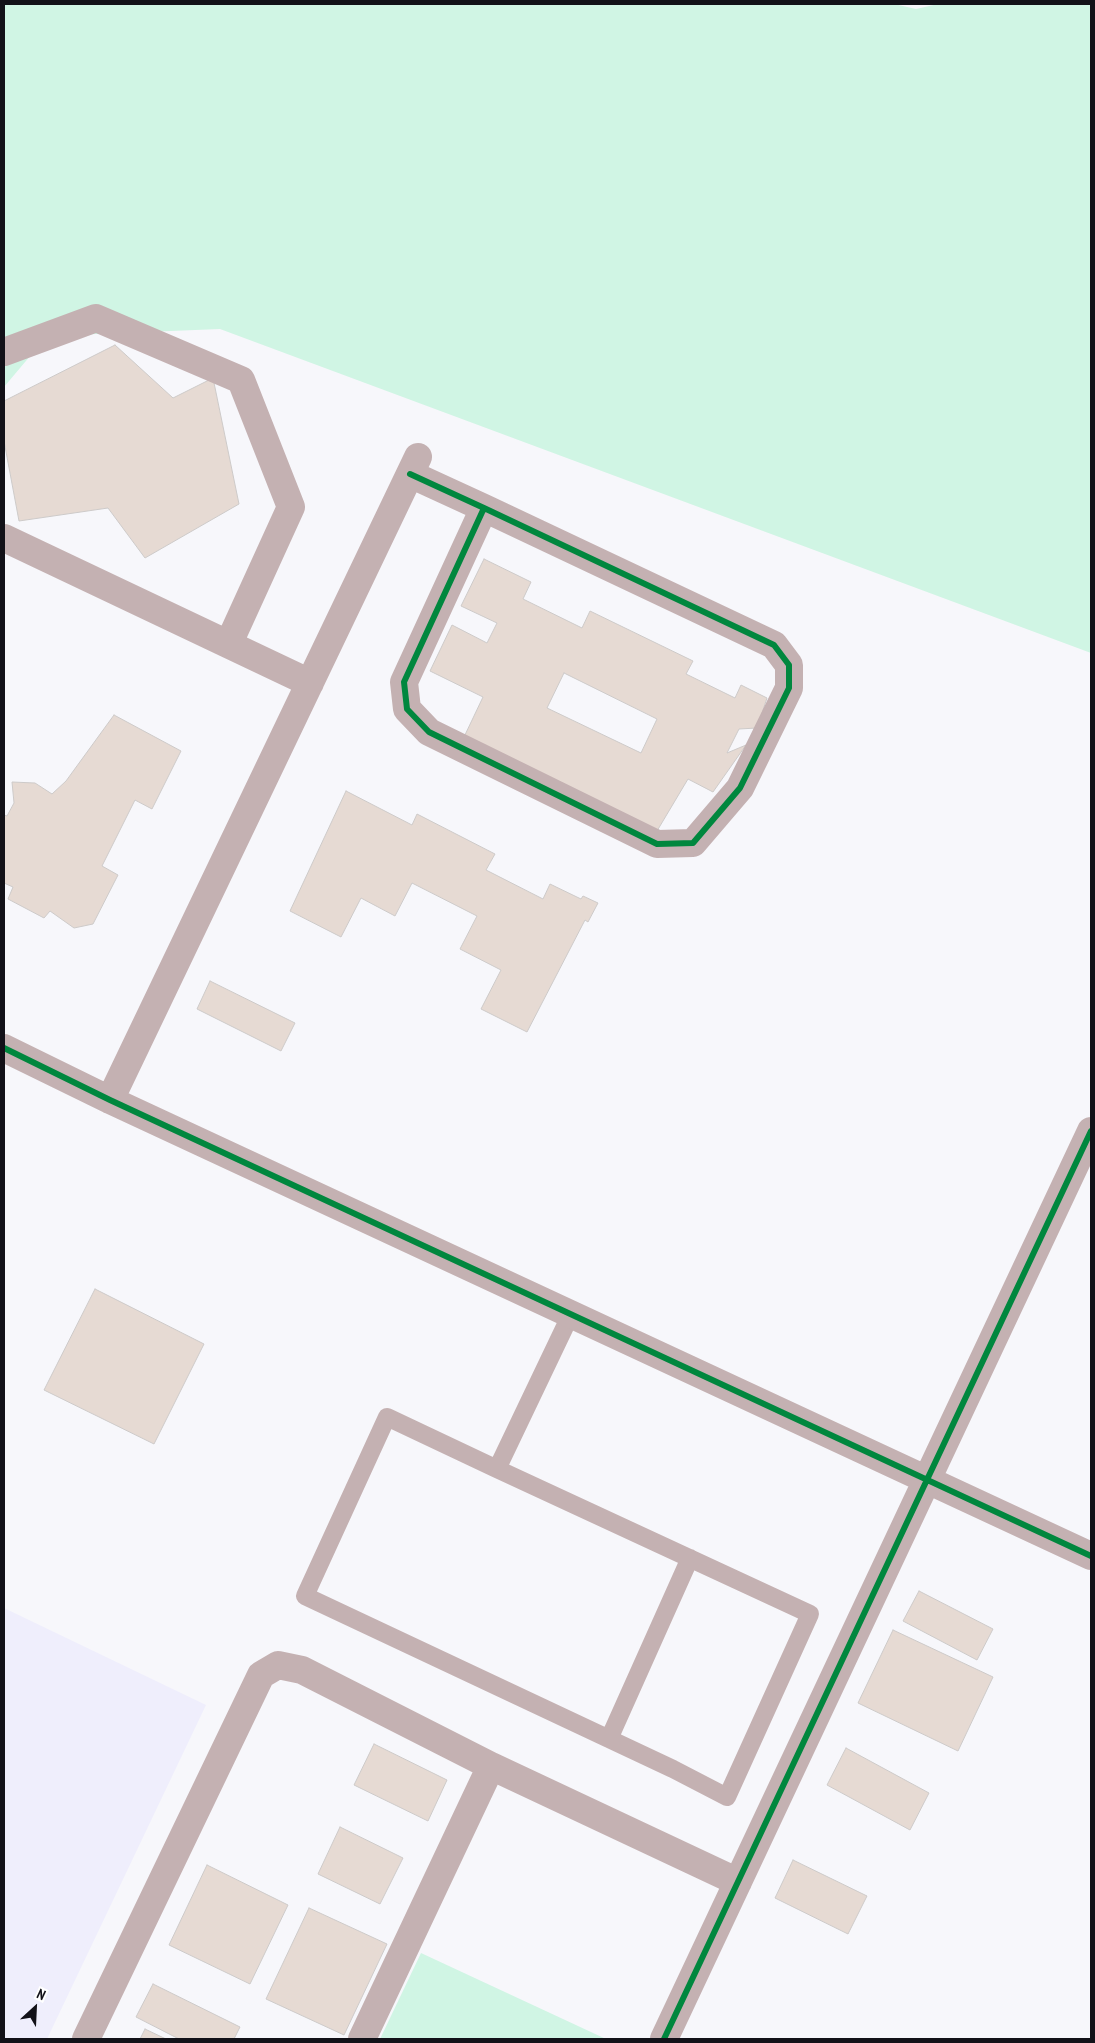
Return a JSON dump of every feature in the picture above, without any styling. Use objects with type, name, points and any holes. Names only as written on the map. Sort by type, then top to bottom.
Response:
[{"type":"street","points":[[4,352],[96,318],[241,380],[291,506],[228,643]]},
{"type":"street","points":[[110,1100],[414,465],[484,508],[774,645],[789,665],[789,688],[740,788],[693,843],[658,844],[429,732],[407,709],[404,682],[484,508]]},
{"type":"street","points":[[4,538],[310,683]]},
{"type":"street","points":[[4,1048],[110,1100],[1091,1556]]},
{"type":"street","points":[[664,2039],[1091,1131]]},
{"type":"street","points":[[86,2039],[261,1675],[278,1665],[302,1670],[491,1766],[738,1882]]},
{"type":"street","points":[[362,2039],[491,1766]]},
{"type":"lane","points":[[497,1469],[571,1314]]},
{"type":"lane","points":[[387,1417],[690,1558],[810,1614],[727,1797],[610,1739],[305,1596],[387,1417]]},
{"type":"lane","points":[[610,1739],[690,1558]]},
{"type":"shaded area","points":[[4,1608],[206,1705],[47,2039],[4,2039]]},
{"type":"green space","points":[[4,4],[894,4],[916,9],[938,4],[1091,4],[1091,653],[220,329],[47,336],[4,387]]},
{"type":"green space","points":[[421,1953],[606,2039],[380,2039]]},
{"type":"building","points":[[115,345],[173,398],[213,378],[239,504],[145,558],[108,508],[19,521],[4,441],[4,401]]},
{"type":"building","points":[[484,559],[531,582],[523,599],[582,628],[590,611],[693,661],[686,674],[735,698],[741,685],[767,698],[757,728],[739,729],[727,753],[746,745],[713,792],[688,779],[657,831],[464,737],[483,697],[430,671],[452,625],[487,643],[497,623],[461,606]],"holes":[[[564,673],[657,719],[641,753],[547,708]]]},
{"type":"building","points":[[114,715],[181,751],[152,809],[135,800],[102,866],[118,875],[93,924],[74,928],[50,911],[44,918],[8,899],[13,887],[4,883],[4,815],[7,816],[14,803],[12,782],[35,783],[52,794],[66,781]]},
{"type":"building","points":[[346,791],[412,825],[417,814],[495,854],[486,870],[543,899],[550,884],[581,899],[583,896],[598,903],[588,922],[585,920],[527,1032],[481,1009],[501,970],[460,949],[477,916],[412,883],[395,916],[361,898],[341,937],[290,911]]},
{"type":"building","points":[[210,981],[295,1023],[281,1051],[197,1009]]},
{"type":"building","points":[[95,1289],[204,1344],[154,1444],[44,1390]]},
{"type":"building","points":[[919,1591],[993,1629],[977,1660],[903,1621]]},
{"type":"building","points":[[893,1630],[993,1677],[958,1751],[858,1703]]},
{"type":"building","points":[[374,1744],[447,1780],[428,1821],[354,1785]]},
{"type":"building","points":[[846,1748],[929,1793],[910,1830],[827,1785]]},
{"type":"building","points":[[340,1827],[403,1858],[380,1904],[318,1874]]},
{"type":"building","points":[[793,1860],[867,1896],[848,1934],[775,1898]]},
{"type":"building","points":[[207,1865],[288,1905],[250,1984],[169,1945]]},
{"type":"building","points":[[309,1908],[387,1944],[344,2035],[266,1999]]},
{"type":"building","points":[[153,1984],[240,2027],[234,2039],[179,2039],[136,2017]]},
{"type":"building","points":[[145,2029],[166,2039],[140,2039]]},
{"type":"cycle path","points":[[410,474],[484,508],[774,645],[789,665],[789,688],[740,788],[693,843],[657,844],[429,732],[407,709],[404,682],[484,508]]},
{"type":"cycle path","points":[[4,1048],[110,1100],[1091,1556]]},
{"type":"cycle path","points":[[664,2039],[1091,1131]]}]
